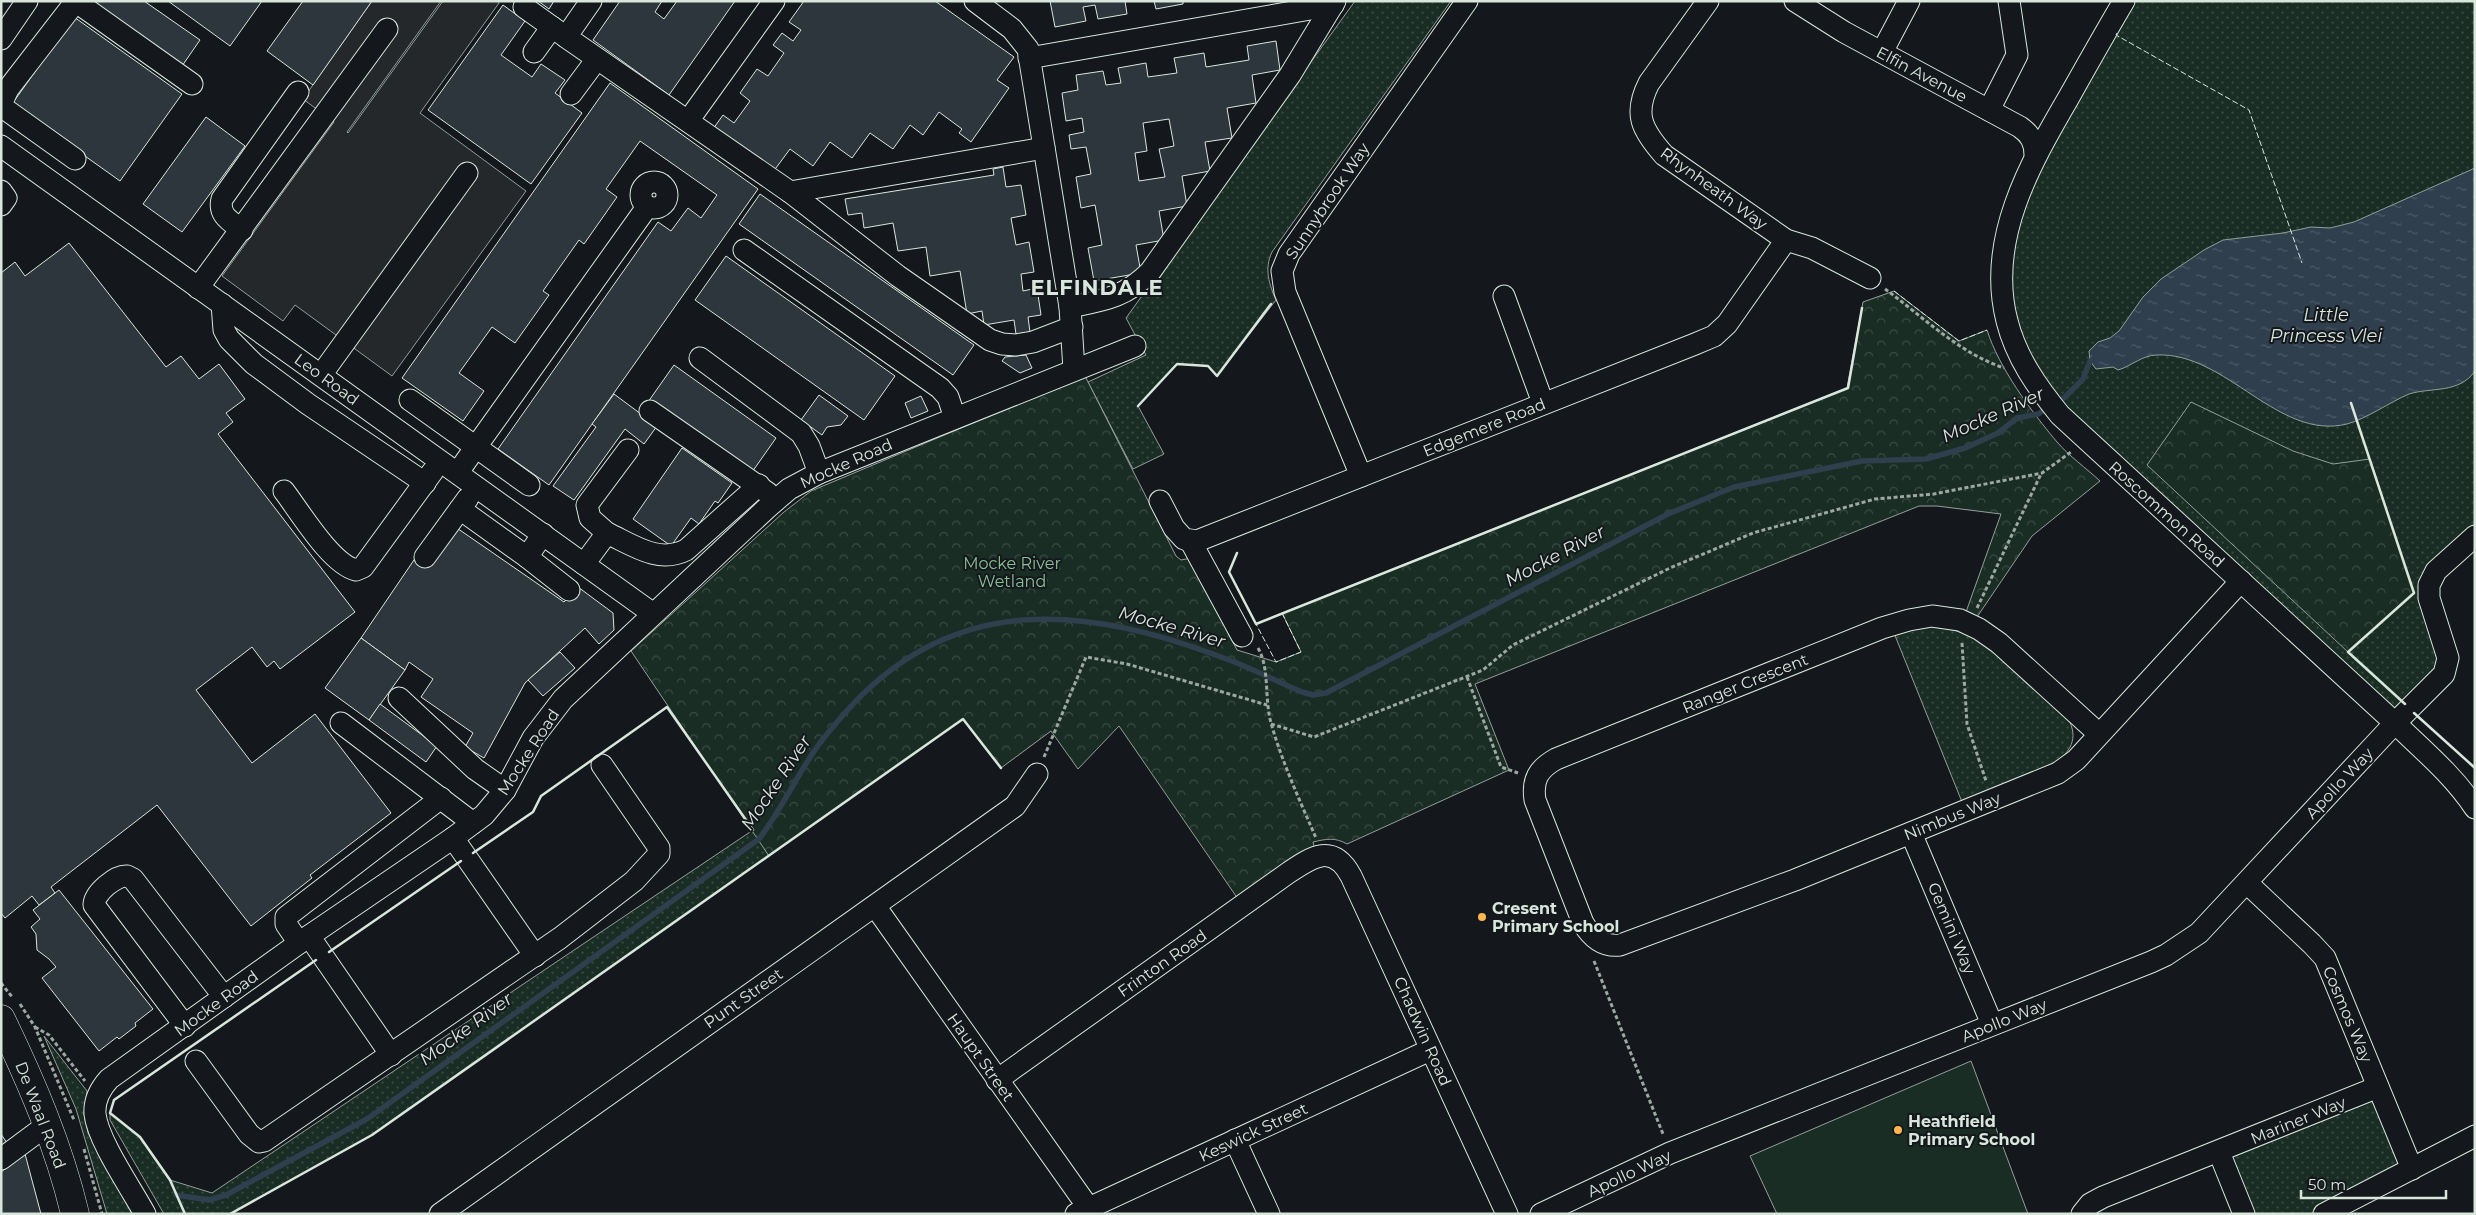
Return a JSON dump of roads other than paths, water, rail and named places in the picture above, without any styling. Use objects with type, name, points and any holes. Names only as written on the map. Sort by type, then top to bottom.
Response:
[{"type":"main road","name":"De Waal Road","points":[[3,1027],[47,1125],[74,1214]]},
{"type":"street","points":[[1,38],[27,1]]},
{"type":"street","points":[[75,159],[5,109],[2,102],[8,89],[76,1],[192,84]]},
{"type":"street","points":[[534,52],[559,32],[591,1]]},
{"type":"street","points":[[688,121],[774,1]]},
{"type":"street","points":[[975,1],[1001,9],[1028,49],[1070,317],[1074,370]]},
{"type":"street","name":"Sunnybrook Way","points":[[1361,476],[1285,292],[1282,271],[1289,254],[1467,1]]},
{"type":"street","name":"Rhynheath Way","points":[[1708,1],[1649,83],[1642,97],[1640,116],[1648,137],[1664,155],[1786,240],[1812,248],[1870,278]]},
{"type":"street","name":"Elfin Avenue","points":[[1795,1],[1844,32],[2027,132],[2035,146],[2035,155]]},
{"type":"street","points":[[1882,52],[1909,1]]},
{"type":"street","points":[[1989,110],[2017,55],[2009,1]]},
{"type":"street","name":"Roscommon Road","points":[[2124,1],[2035,155],[2011,215],[2005,240],[2002,275],[2006,320],[2014,344],[2042,393],[2060,415],[2395,722],[2463,790],[2475,808]]},
{"type":"street","points":[[524,7],[790,192],[898,276],[990,340],[1016,346],[1033,342],[1070,317],[1132,289],[1150,272],[1290,75],[1334,3]]},
{"type":"street","points":[[1029,58],[1334,3]]},
{"type":"street","points":[[198,288],[387,29]]},
{"type":"street","points":[[571,94],[597,58]]},
{"type":"street","points":[[242,230],[222,214],[220,206],[222,199],[298,92]]},
{"type":"street","name":"Leo Road","points":[[1,146],[652,613]]},
{"type":"street","points":[[790,192],[1044,148]]},
{"type":"street","points":[[321,375],[467,173]]},
{"type":"street","points":[[1,191],[6,198],[1,205]]},
{"type":"street","points":[[284,491],[330,552],[343,565],[356,570],[363,567],[425,483],[475,448],[647,207]]},
{"type":"street","name":"Edgemere Road","points":[[1191,542],[1714,336],[1727,324],[1786,240]]},
{"type":"street","points":[[744,250],[940,388],[948,397],[955,418]]},
{"type":"street","points":[[1504,296],[1543,402]]},
{"type":"street","points":[[222,304],[224,330],[229,339],[254,364],[308,404],[425,483]]},
{"type":"street","name":"Mocke Road","points":[[145,1214],[98,1129],[95,1112],[97,1097],[109,1079],[304,939],[454,838],[495,804],[505,790],[533,738],[563,699],[652,613],[712,561],[774,501],[806,479],[819,473],[1135,346]]},
{"type":"street","points":[[700,358],[801,433],[809,446],[819,473]]},
{"type":"street","points":[[410,400],[529,485]]},
{"type":"street","points":[[650,411],[759,485],[774,501]]},
{"type":"street","points":[[628,450],[587,506],[590,518],[607,533],[648,552],[666,557],[675,556],[686,550],[759,485]]},
{"type":"street","points":[[426,557],[476,486]]},
{"type":"street","points":[[1160,501],[1174,528],[1184,539],[1191,542],[1242,636]]},
{"type":"street","points":[[460,509],[569,590]]},
{"type":"street","points":[[584,564],[607,533]]},
{"type":"street","points":[[527,557],[543,534]]},
{"type":"street","name":"Apollo Way","points":[[1541,1214],[1670,1153],[2166,955],[2199,933],[2395,722],[2444,674],[2447,666],[2446,650],[2429,598],[2428,584],[2436,571],[2475,536]]},
{"type":"street","name":"Nimbus Way","points":[[1597,940],[1613,946],[1638,940],[2058,773],[2076,760],[2241,581]]},
{"type":"street","name":"Ranger Crescent","points":[[1597,940],[1583,924],[1535,800],[1535,780],[1546,765],[1556,759],[1882,628],[1932,616],[1965,622],[1998,643],[2099,734]]},
{"type":"street","points":[[399,698],[475,769],[505,790]]},
{"type":"street","points":[[341,723],[473,823]]},
{"type":"street","points":[[196,1061],[249,1134],[259,1142],[269,1138],[391,1055],[535,956],[598,910],[646,869],[659,854],[659,848],[602,764]]},
{"type":"street","name":"Punt Street","points":[[440,1214],[1015,806],[1037,774]]},
{"type":"street","points":[[391,1055],[304,939],[286,924],[286,917],[441,798]]},
{"type":"street","name":"Gemini Way","points":[[1911,833],[1992,1024]]},
{"type":"street","points":[[454,838],[535,956]]},
{"type":"street","name":"Chadwin Road","points":[[1325,856],[1337,857],[1351,876],[1507,1214]]},
{"type":"street","name":"Frinton Road","points":[[997,1080],[1288,873],[1306,861],[1325,856]]},
{"type":"street","points":[[185,1026],[94,904],[97,895],[118,878],[127,876],[133,879],[224,998]]},
{"type":"street","name":"Cosmos Way","points":[[2247,883],[2312,944],[2324,958],[2412,1169]]},
{"type":"street","name":"Haupt Street","points":[[876,906],[997,1080],[1082,1211]]},
{"type":"street","name":"Keswick Street","points":[[1082,1211],[1430,1050]]},
{"type":"street","name":"Mariner Way","points":[[2082,1214],[2090,1204],[2103,1197],[2378,1087]]},
{"type":"street","points":[[1,1159],[47,1125]]},
{"type":"street","points":[[2324,1214],[2475,1136]]},
{"type":"street","points":[[1235,1140],[1269,1214]]},
{"type":"street","points":[[2219,1152],[2244,1214]]},
{"type":"water","name":"Little Princess Vlei","points":[[2475,168],[2475,371],[2461,383],[2453,387],[2409,394],[2363,418],[2347,424],[2322,426],[2298,420],[2275,409],[2206,367],[2182,358],[2152,355],[2118,370],[2113,367],[2096,369],[2090,361],[2089,351],[2098,342],[2110,338],[2119,331],[2143,297],[2161,279],[2204,250],[2223,240],[2283,233],[2311,227],[2330,228],[2354,222]]},
{"type":"waterway","name":"Mocke River","points":[[176,1195],[209,1200],[226,1195],[367,1119],[759,839],[804,766],[844,714],[886,674],[930,645],[977,628],[1025,620],[1074,620],[1125,628],[1177,642],[1238,664],[1302,692],[1313,695],[1326,693],[1668,514],[1734,487],[1862,461],[1926,459],[1965,448],[1998,433],[2017,418],[2038,414],[2064,398],[2083,379],[2090,361]]},
{"type":"place","name":"Cresent Primary School","points":[[1482,917]]},
{"type":"place","name":"Heathfield Primary School","points":[[1898,1130]]},
{"type":"district","name":"ELFINDALE","points":[[1097,288]]},
{"type":"park label","name":"Mocke River Wetland","points":[[1012,572]]}]
